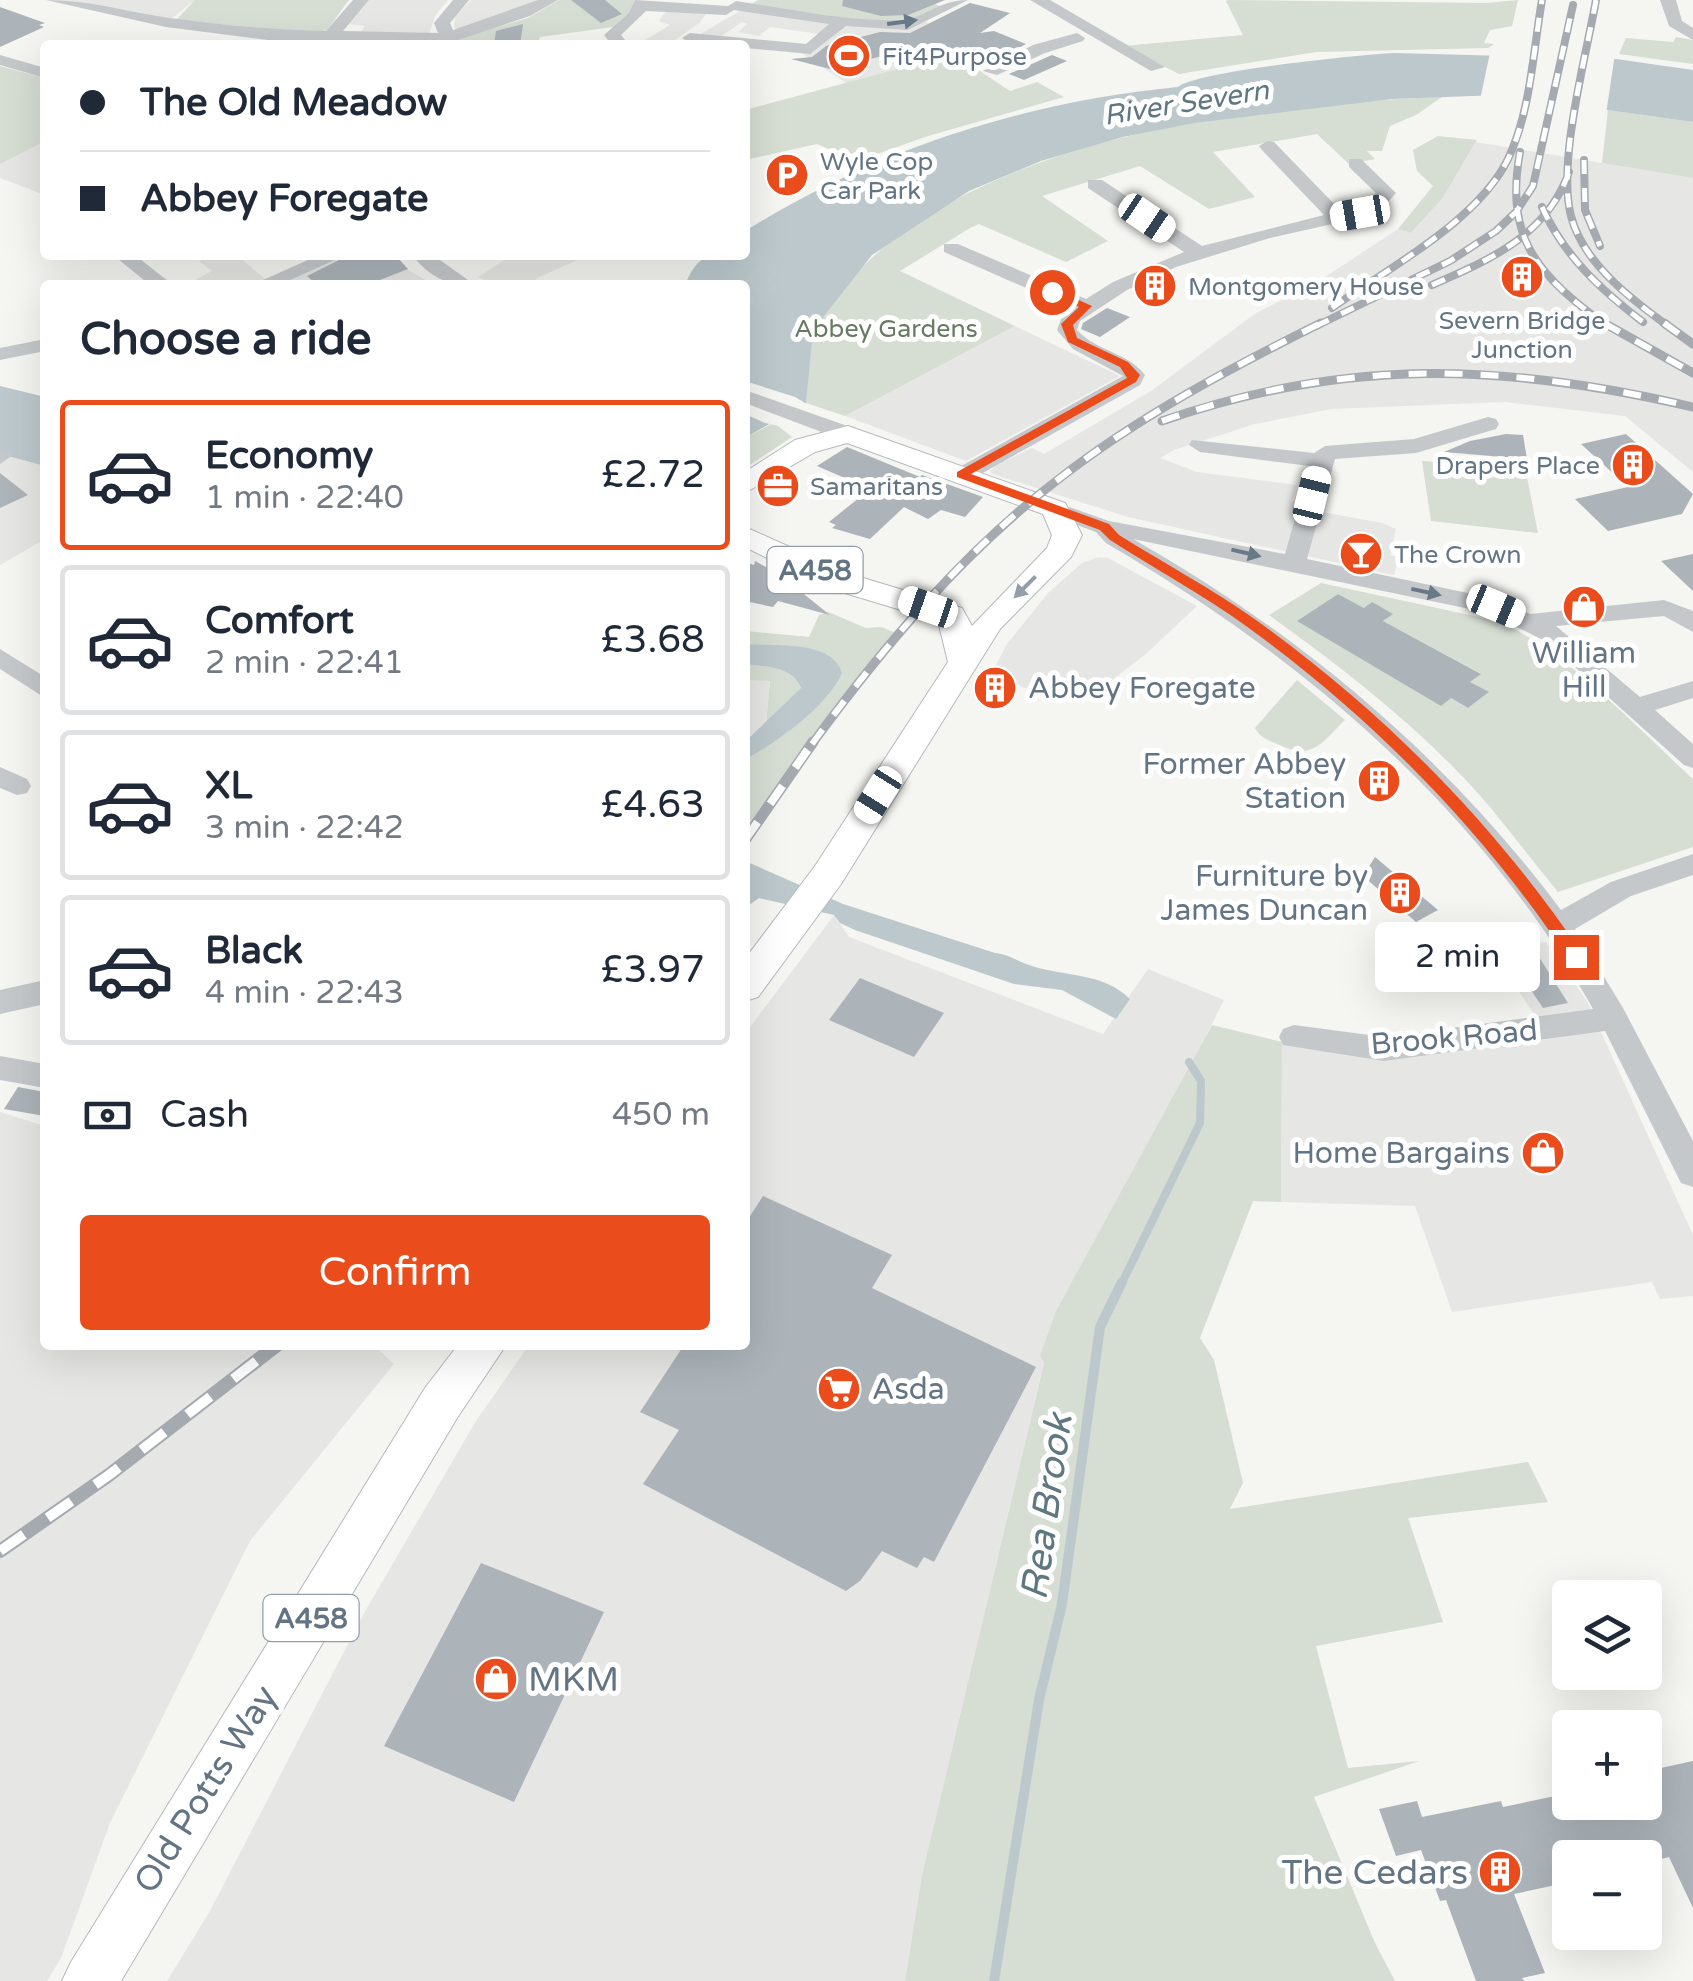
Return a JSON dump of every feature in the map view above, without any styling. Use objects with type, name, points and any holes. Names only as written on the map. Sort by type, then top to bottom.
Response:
[{"type":"main road","points":[[750,479],[801,426],[848,434],[1054,510],[1067,535],[1062,551],[989,624],[828,875],[750,980]]},
{"type":"main road","name":"A458","points":[[750,538],[839,582],[888,596],[901,609],[943,626],[955,622],[989,624]]},
{"type":"main road","points":[[955,622],[964,664]]},
{"type":"main road","name":"Old Potts Way","points":[[90,1981],[440,1403],[480,1350]]},
{"type":"street","points":[[54,0],[265,40],[330,36],[450,40],[550,0]]},
{"type":"street","points":[[330,36],[361,0]]},
{"type":"street","points":[[450,40],[442,22],[461,0]]},
{"type":"street","points":[[1038,0],[1079,38],[1156,66]]},
{"type":"street","points":[[1668,0],[1676,23],[1693,35]]},
{"type":"street","points":[[616,40],[612,35],[636,15],[641,3],[736,5],[842,21],[908,25],[949,1]]},
{"type":"street","points":[[687,40],[736,5]]},
{"type":"street","points":[[750,46],[810,50],[842,21]]},
{"type":"street","points":[[991,71],[1038,49],[1079,38]]},
{"type":"street","points":[[0,60],[40,72]]},
{"type":"street","points":[[1268,146],[1336,217]]},
{"type":"street","points":[[962,475],[1132,380],[1134,375],[1124,365],[1072,340],[1067,324],[1086,306],[1146,273],[1199,252],[1370,210],[1387,193],[1355,163]]},
{"type":"street","points":[[1095,184],[1199,252]]},
{"type":"street","points":[[951,248],[1086,306]]},
{"type":"street","points":[[130,260],[156,280]]},
{"type":"street","points":[[274,280],[324,260]]},
{"type":"street","points":[[427,260],[455,280]]},
{"type":"street","points":[[0,354],[40,347]]},
{"type":"street","points":[[750,399],[801,426]]},
{"type":"street","points":[[1294,564],[1325,453],[1416,446],[1488,424]]},
{"type":"street","points":[[1200,445],[1320,462]]},
{"type":"street","points":[[1054,510],[1109,532],[1248,621],[1390,736],[1459,806],[1557,926],[1613,1018],[1693,1173]]},
{"type":"street","points":[[1062,551],[1109,532],[1294,564],[1496,606],[1556,636],[1693,760]]},
{"type":"street","points":[[1531,621],[1664,608],[1678,611],[1693,624]]},
{"type":"street","points":[[1,660],[40,687]]},
{"type":"street","points":[[1636,707],[1693,689]]},
{"type":"street","points":[[1557,926],[1621,889],[1693,864]]},
{"type":"street","points":[[0,1002],[40,993]]},
{"type":"street","name":"Brook Road","points":[[1294,1037],[1384,1050],[1613,1018]]},
{"type":"street","points":[[0,1068],[40,1075]]},
{"type":"shaded area","points":[[61,0],[195,0],[170,20]]},
{"type":"shaded area","points":[[369,0],[448,0],[435,16],[428,37],[358,36],[365,26],[349,24]]},
{"type":"shaded area","points":[[471,0],[543,0],[459,30],[454,28],[455,16]]},
{"type":"shaded area","points":[[743,9],[907,26],[925,21],[960,43],[937,52],[942,56],[846,83],[800,52],[819,34],[770,27],[759,36],[738,32],[747,24],[742,22],[717,39],[697,36]]},
{"type":"shaded area","points":[[666,11],[707,13],[675,40],[645,40],[670,25],[659,21]]},
{"type":"shaded area","points":[[0,86],[40,99],[40,193],[0,178]]},
{"type":"shaded area","points":[[1476,142],[1693,178],[1693,472],[1625,416],[1504,402],[1332,409],[1255,424],[1160,458],[1197,472],[1297,485],[1292,501],[1306,503],[1306,509],[1396,529],[1390,555],[1399,557],[1394,575],[1128,517],[992,474],[990,471],[997,465],[1032,448],[1044,454],[1151,391],[1256,313],[1316,283],[1398,229],[1411,233],[1442,199]]},
{"type":"shaded area","points":[[243,260],[266,280],[195,280],[212,271],[199,261]]},
{"type":"shaded area","points":[[318,260],[400,260],[425,280],[266,280]]},
{"type":"shaded area","points":[[504,260],[578,260],[535,280],[478,277]]},
{"type":"shaded area","points":[[1015,326],[1120,376],[966,461],[845,416]]},
{"type":"shaded area","points":[[0,454],[40,465],[40,542],[0,565]]},
{"type":"shaded area","points":[[1108,558],[1197,606],[1146,654],[1094,694],[1042,674],[1034,687],[1024,688],[994,669],[1007,644],[1048,593],[1082,563]]},
{"type":"shaded area","points":[[750,680],[770,680],[766,725],[750,738]]},
{"type":"shaded area","points":[[834,915],[849,937],[1103,1034],[1148,969],[1224,1000],[1056,1311],[1040,1355],[1044,1362],[922,1875],[905,1981],[167,1981],[210,1911],[364,1613],[476,1421],[526,1350],[750,1350],[750,1027]]},
{"type":"shaded area","points":[[1546,942],[1587,1001],[1693,1235],[1693,1296],[1660,1299],[1652,1282],[1452,1312],[1415,1206],[1281,1202],[1282,1042],[1390,1053],[1551,1039],[1490,949]]},
{"type":"shaded area","points":[[0,1112],[40,1124],[40,1350],[379,1350],[394,1364],[250,1541],[110,1823],[61,1958],[47,1981],[0,1981]]},
{"type":"green space","points":[[195,0],[349,0],[327,30],[315,33],[176,20]]},
{"type":"green space","points":[[559,0],[635,0],[631,14],[620,26],[539,40],[459,38],[528,18]]},
{"type":"green space","points":[[758,0],[926,0],[944,8],[907,24],[843,20],[750,5]]},
{"type":"green space","points":[[1518,0],[1512,26],[1490,30],[1484,43],[1494,44],[1488,48],[1316,52],[1179,74],[1124,46],[1243,35],[1226,1]]},
{"type":"green space","points":[[1676,37],[1693,40],[1693,64],[1619,54],[1626,38],[1673,42]]},
{"type":"green space","points":[[947,49],[1010,91],[1037,82],[1064,97],[857,161],[817,144],[750,159],[750,109],[941,57],[936,52]]},
{"type":"green space","points":[[0,66],[40,77],[40,144],[0,164]]},
{"type":"green space","name":"Abbey Gardens","points":[[1442,97],[1416,115],[1390,126],[1382,151],[1367,151],[1375,159],[1349,164],[1317,134],[1213,152],[1255,197],[1209,209],[1140,166],[1042,196],[1108,241],[1066,262],[979,224],[970,228],[900,271],[1015,326],[845,416],[806,403],[808,353],[815,327],[865,264],[932,214],[1010,174],[1096,145],[1187,124],[1277,110]]},
{"type":"green space","points":[[1608,110],[1693,122],[1693,178],[1602,163]]},
{"type":"green space","points":[[1438,136],[1477,140],[1442,199],[1411,233],[1398,229],[1433,186],[1417,171],[1413,150]]},
{"type":"green space","points":[[774,423],[792,437],[750,465],[750,435]]},
{"type":"green space","points":[[1422,461],[1525,467],[1538,533],[1431,521]]},
{"type":"green space","points":[[1321,583],[1493,620],[1518,631],[1571,667],[1693,779],[1693,847],[1558,892],[1490,807],[1440,754],[1357,681],[1269,615]],"holes":[[[1338,594],[1364,608],[1392,614],[1383,621],[1480,673],[1470,682],[1488,693],[1468,708],[1451,698],[1440,705],[1298,621]]]},
{"type":"green space","points":[[828,612],[866,628],[882,627],[895,633],[838,703],[750,825],[750,756],[818,705],[820,651],[750,644],[750,631],[809,637],[819,615]]},
{"type":"green space","points":[[750,665],[785,672],[801,688],[766,725],[770,681],[750,680]]},
{"type":"green space","points":[[1297,680],[1345,720],[1324,741],[1302,751],[1270,741],[1255,728]]},
{"type":"green space","points":[[1212,1025],[1282,1042],[1281,1202],[1253,1201],[1200,1338],[1214,1360],[1243,1483],[1230,1509],[1528,1462],[1548,1502],[1408,1518],[1443,1622],[1316,1646],[1348,1768],[1419,1761],[1314,1797],[1395,1981],[905,1981],[922,1875],[1044,1363],[1040,1355],[1056,1311]]},
{"type":"water","name":"River Severn","points":[[1394,53],[1616,59],[1693,70],[1693,122],[1500,95],[1392,99],[1194,123],[1123,137],[1041,161],[969,191],[872,255],[813,330],[806,403],[750,435],[750,280],[688,280],[701,260],[750,260],[750,228],[847,176],[953,134],[1064,104],[1315,60]]},
{"type":"water","points":[[0,386],[40,396],[40,465],[0,454]]},
{"type":"water","points":[[750,644],[815,650],[836,662],[842,673],[813,711],[750,757],[750,737],[801,688],[791,675],[750,665]]},
{"type":"water","points":[[750,863],[843,904],[1032,966],[1096,980],[1130,999],[1116,1019],[1062,990],[1014,984],[855,930],[840,923],[834,915],[759,898],[750,904]]},
{"type":"pier","points":[[1491,48],[1615,54],[1606,114],[1480,100]]},
{"type":"pier","points":[[750,383],[810,406],[779,426],[750,416]]},
{"type":"building","points":[[571,0],[605,0],[622,14],[601,23]]},
{"type":"building","points":[[843,0],[945,0],[908,15],[881,16],[842,6]]},
{"type":"building","points":[[970,3],[1010,13],[980,33],[994,31],[1026,44],[987,65],[935,43],[830,69],[791,59],[812,57],[826,46],[880,32],[910,33]]},
{"type":"building","points":[[0,7],[45,23],[39,25],[44,27],[0,47]]},
{"type":"building","points":[[523,24],[521,40],[495,40],[496,31]]},
{"type":"building","points":[[1052,55],[1067,61],[1024,80],[1009,74]]},
{"type":"building","points":[[339,260],[400,260],[408,269],[380,280],[311,280],[307,276]]},
{"type":"building","points":[[1107,308],[1130,317],[1100,337],[1081,329],[1083,323]]},
{"type":"building","name":"Drapers Place","points":[[1626,434],[1693,494],[1682,514],[1608,531],[1575,499],[1628,487],[1581,444]]},
{"type":"building","points":[[1523,435],[1527,459],[1444,452],[1470,441]]},
{"type":"building","points":[[847,447],[983,497],[965,517],[941,510],[928,519],[904,507],[870,539],[832,528],[836,525],[829,522],[870,489],[817,466]]},
{"type":"building","points":[[0,473],[28,495],[0,508]]},
{"type":"building","points":[[1693,554],[1693,591],[1661,561]]},
{"type":"building","points":[[755,561],[780,575],[830,615],[778,601],[773,607],[750,602],[750,564],[754,565]]},
{"type":"building","points":[[1338,594],[1364,608],[1372,602],[1393,614],[1383,621],[1481,674],[1470,682],[1489,692],[1468,708],[1451,698],[1441,706],[1297,621]]},
{"type":"building","name":"Abbey Foregate","points":[[994,669],[1015,682],[995,698],[978,693]]},
{"type":"building","name":"Furniture by James Duncan","points":[[1375,857],[1438,910],[1416,922],[1363,876]]},
{"type":"building","points":[[1523,934],[1568,1003],[1543,1008],[1498,941]]},
{"type":"building","points":[[860,978],[944,1013],[914,1057],[829,1020]]},
{"type":"building","points":[[18,1087],[40,1091],[40,1115],[4,1109]]},
{"type":"building","name":"Asda","points":[[763,1196],[892,1255],[872,1288],[1036,1367],[934,1562],[924,1557],[917,1568],[882,1551],[860,1581],[846,1591],[643,1484],[679,1430],[640,1412],[681,1350],[750,1350],[750,1216]]},
{"type":"building","name":"MKM","points":[[481,1563],[604,1612],[514,1802],[384,1746]]},
{"type":"building","name":"The Cedars","points":[[1693,1761],[1693,1908],[1669,1857],[1662,1859],[1662,1840],[1552,1840],[1552,1886],[1514,1894],[1545,1973],[1522,1978],[1524,1981],[1476,1981],[1446,1900],[1440,1901],[1421,1850],[1396,1856],[1379,1809],[1417,1801],[1422,1817],[1501,1801],[1503,1807],[1552,1797],[1552,1820],[1662,1820],[1662,1768]]},
{"type":"waterway","name":"Rea Brook","points":[[1121,1285],[1200,1123],[1201,1081],[1189,1062]]},
{"type":"waterway","name":"Rea Brook","points":[[994,1981],[1039,1700],[1062,1604],[1100,1327],[1122,1282]]},
{"type":"railway","points":[[1332,308],[1454,223],[1494,182],[1508,159],[1522,121],[1542,0]]},
{"type":"railway","points":[[1568,174],[1570,139],[1596,0]]},
{"type":"railway","points":[[1517,210],[1533,186],[1573,5]]},
{"type":"railway","points":[[1517,210],[1520,152]]},
{"type":"railway","points":[[1584,160],[1585,210],[1600,246]]},
{"type":"railway","points":[[1545,214],[1568,174]]},
{"type":"railway","points":[[1568,174],[1571,216],[1586,249],[1624,292],[1666,324]]},
{"type":"railway","points":[[1542,207],[1545,214]]},
{"type":"railway","points":[[1316,326],[1450,261],[1496,231],[1517,210]]},
{"type":"railway","points":[[1517,210],[1524,235]]},
{"type":"railway","points":[[1524,235],[1545,214]]},
{"type":"railway","points":[[1545,214],[1585,271],[1643,322]]},
{"type":"railway","points":[[1432,285],[1475,266],[1524,235]]},
{"type":"railway","points":[[1524,235],[1545,272],[1607,326]]},
{"type":"railway","points":[[812,744],[926,602],[1024,507],[1090,455],[1154,414],[1321,323]]},
{"type":"railway","points":[[1604,323],[1693,373]]},
{"type":"railway","points":[[1666,324],[1693,344]]},
{"type":"railway","points":[[1162,421],[1230,400],[1296,386],[1426,374],[1556,382],[1693,407]]},
{"type":"railway","points":[[750,833],[813,742]]},
{"type":"railway","points":[[0,1551],[109,1475],[271,1350]]},
{"type":"place","name":"Fit4Purpose","points":[[849,56]]},
{"type":"place","name":"Wyle Cop Car Park","points":[[787,175]]},
{"type":"place","name":"Severn Bridge Junction","points":[[1522,277]]},
{"type":"place","name":"Montgomery House","points":[[1155,286]]},
{"type":"place","name":"Drapers Place","points":[[1633,465]]},
{"type":"place","name":"Samaritans","points":[[778,486]]},
{"type":"place","name":"The Crown","points":[[1361,554]]},
{"type":"place","name":"William Hill","points":[[1584,607]]},
{"type":"place","name":"Abbey Foregate","points":[[995,688]]},
{"type":"place","name":"Former Abbey Station","points":[[1379,781]]},
{"type":"place","name":"Furniture by James Duncan","points":[[1400,893]]},
{"type":"place","name":"Home Bargains","points":[[1543,1153]]},
{"type":"place","name":"Asda","points":[[839,1389]]},
{"type":"place","name":"MKM","points":[[496,1679]]},
{"type":"place","name":"The Cedars","points":[[1500,1872]]},
{"type":"route","points":[[1052,292],[1086,306],[1067,324],[1072,340],[1124,365],[1134,375],[1132,380],[962,475],[1104,527],[1114,538],[1248,621],[1325,680],[1390,736],[1459,806],[1540,904],[1576,957]]}]
